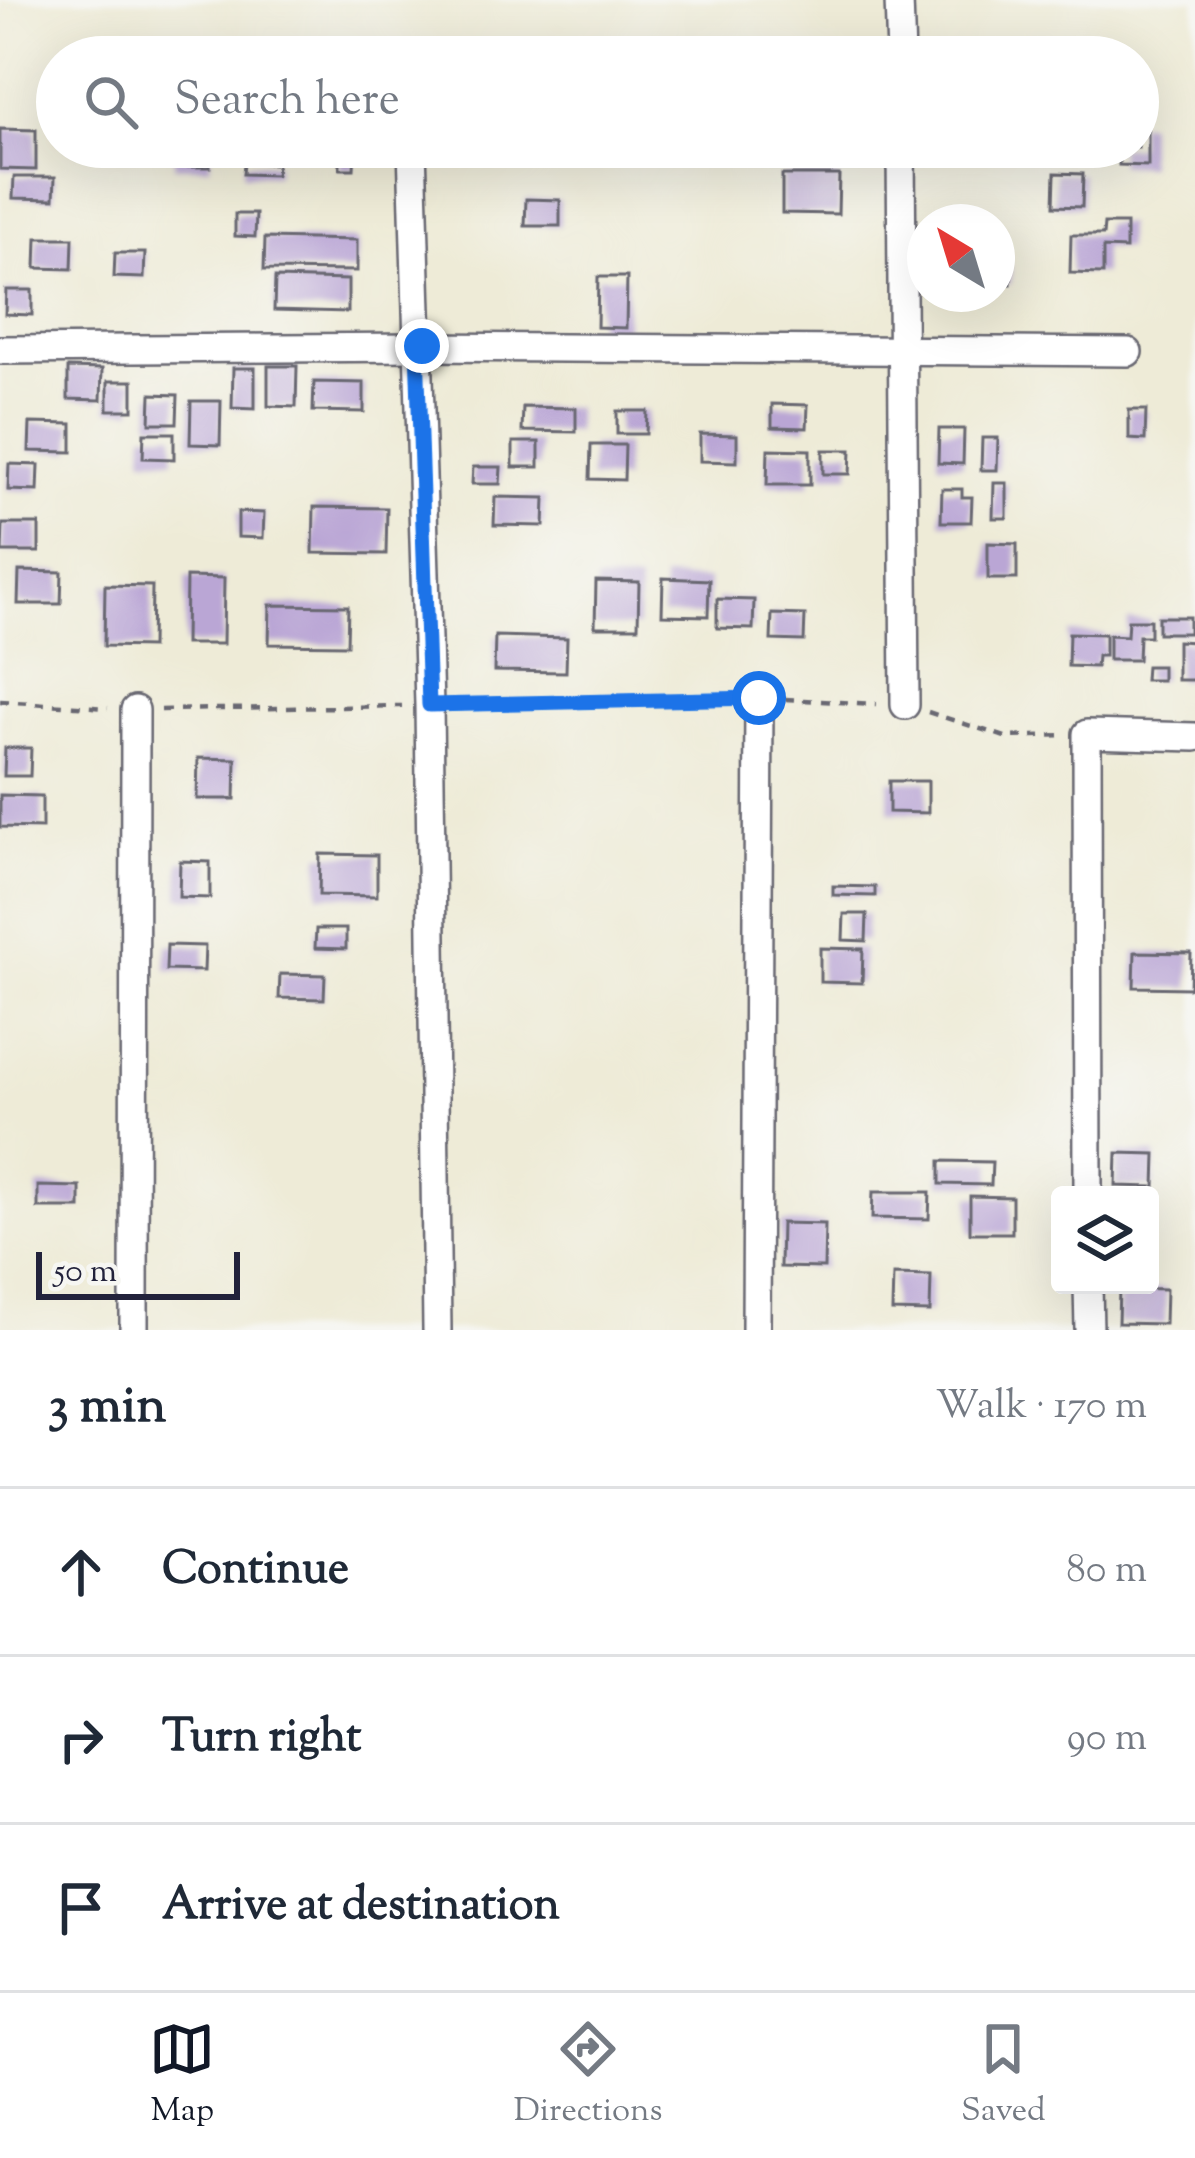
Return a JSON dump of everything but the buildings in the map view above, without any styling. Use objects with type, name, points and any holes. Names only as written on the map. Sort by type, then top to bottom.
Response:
[{"type":"street","points":[[899,0],[900,36]]},
{"type":"street","points":[[413,168],[429,705],[437,1330]]},
{"type":"street","points":[[901,168],[905,705]]},
{"type":"street","points":[[0,350],[417,347],[1128,352]]},
{"type":"street","points":[[756,1330],[759,698]]},
{"type":"street","points":[[134,1330],[135,710]]},
{"type":"street","points":[[1088,1186],[1087,734],[1195,737]]},
{"type":"street","points":[[1088,1294],[1089,1330]]},
{"type":"path","points":[[0,701],[135,710],[759,698],[905,705],[1005,737],[1087,734]]},
{"type":"route","points":[[422,346],[417,347],[429,705],[759,698]]}]
